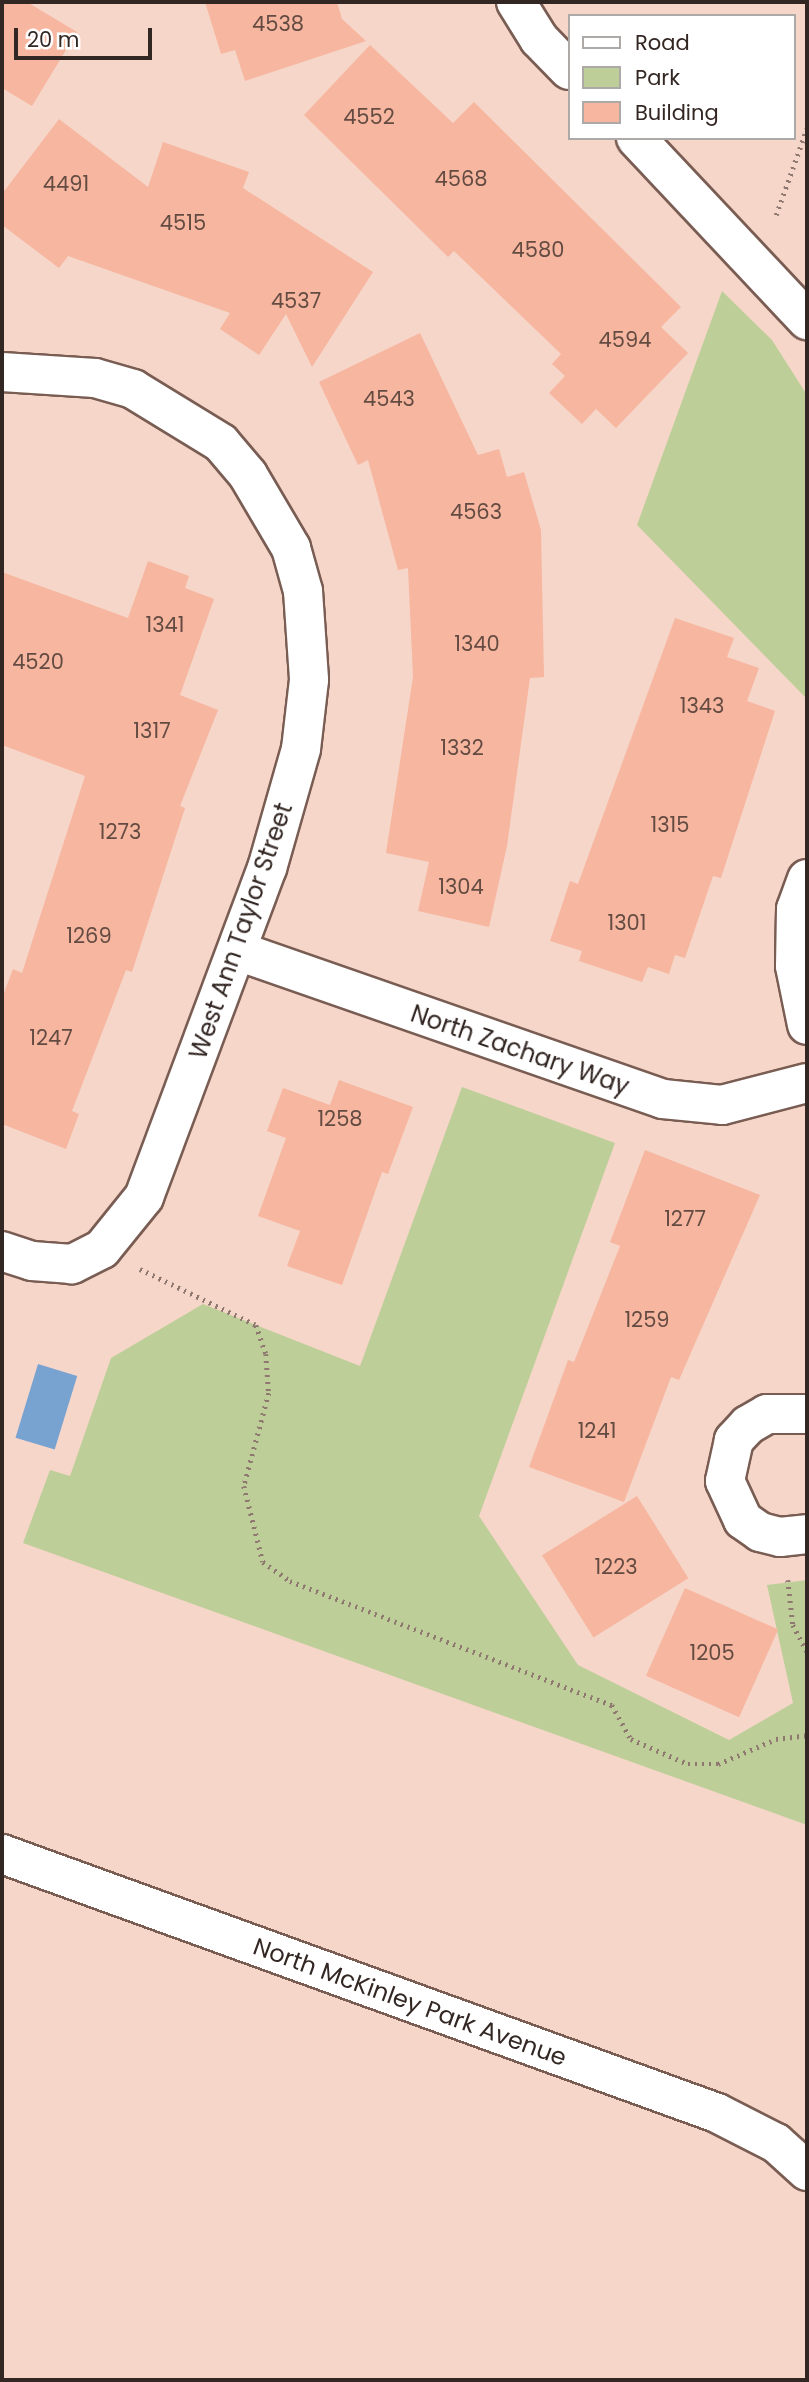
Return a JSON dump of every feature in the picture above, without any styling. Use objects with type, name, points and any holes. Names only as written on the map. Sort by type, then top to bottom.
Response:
[{"type":"street","points":[[516,2],[539,39],[568,69]]},
{"type":"street","points":[[638,140],[807,320]]},
{"type":"street","name":"West Ann Taylor Street","points":[[2,372],[95,378],[132,389],[221,443],[272,512],[290,548],[303,591],[309,680],[301,749],[238,951],[144,1197],[102,1249]]},
{"type":"street","points":[[807,879],[796,909],[795,966],[807,1025]]},
{"type":"street","name":"North Zachary Way","points":[[238,951],[663,1099],[722,1104],[807,1083]]},
{"type":"street","points":[[2,1251],[32,1261],[72,1264],[102,1249]]},
{"type":"street","points":[[794,1536],[743,1520],[724,1482],[726,1460],[734,1440],[767,1414],[807,1414]]},
{"type":"street","name":"North McKinley Park Avenue","points":[[2,1854],[717,2113],[776,2143],[807,2172]]},
{"type":"path","points":[[104,2],[136,2]]},
{"type":"path","points":[[776,215],[807,128]]},
{"type":"path","points":[[102,1249],[256,1325],[266,1354],[269,1393],[244,1486],[263,1562],[290,1581],[612,1705],[631,1738],[688,1764],[718,1763],[776,1739],[807,1735]]},
{"type":"path","points":[[794,1536],[793,1625],[807,1651]]},
{"type":"green space","points":[[722,291],[772,340],[807,395],[807,699],[637,525]]},
{"type":"green space","points":[[462,1087],[615,1143],[479,1516],[578,1665],[729,1740],[793,1703],[767,1585],[807,1580],[807,1825],[23,1543],[50,1470],[70,1476],[111,1358],[203,1304],[360,1366]]},
{"type":"water","points":[[38,1364],[77,1376],[55,1450],[15,1438]]},
{"type":"building","points":[[2,2],[27,2],[77,32],[32,106],[2,88]]},
{"type":"building","points":[[205,2],[337,2],[342,19],[366,41],[245,81],[235,50],[221,54]]},
{"type":"building","points":[[370,45],[453,123],[474,102],[681,307],[661,327],[688,353],[616,428],[596,409],[582,424],[549,393],[565,376],[552,364],[561,354],[454,251],[448,257],[304,115]]},
{"type":"building","points":[[59,119],[148,187],[163,142],[249,172],[243,188],[373,272],[312,367],[286,314],[259,355],[220,329],[230,313],[68,256],[59,268],[2,225],[2,194]]},
{"type":"building","points":[[420,333],[478,455],[499,449],[507,477],[524,472],[541,530],[544,677],[530,678],[507,846],[489,927],[418,911],[429,862],[386,853],[413,677],[408,568],[398,570],[368,460],[358,465],[319,382]]},
{"type":"building","points":[[148,561],[189,576],[185,588],[214,599],[180,695],[218,710],[180,806],[185,808],[132,972],[126,970],[72,1111],[79,1114],[66,1149],[2,1124],[2,998],[13,969],[22,973],[85,776],[2,745],[2,572],[128,618]]},
{"type":"building","points":[[675,618],[734,638],[727,657],[759,668],[747,701],[775,711],[721,878],[713,876],[685,958],[675,955],[669,974],[648,967],[642,982],[579,961],[582,951],[550,941],[570,881],[578,884]]},
{"type":"building","points":[[339,1080],[413,1107],[388,1174],[382,1172],[342,1285],[287,1266],[300,1231],[258,1216],[286,1138],[267,1131],[283,1088],[330,1105]]},
{"type":"building","points":[[645,1150],[760,1195],[679,1380],[671,1377],[624,1502],[529,1467],[568,1360],[574,1362],[620,1246],[610,1242]]},
{"type":"building","points":[[637,1496],[688,1578],[593,1638],[542,1555]]},
{"type":"building","points":[[685,1588],[778,1629],[739,1717],[646,1676]]}]
